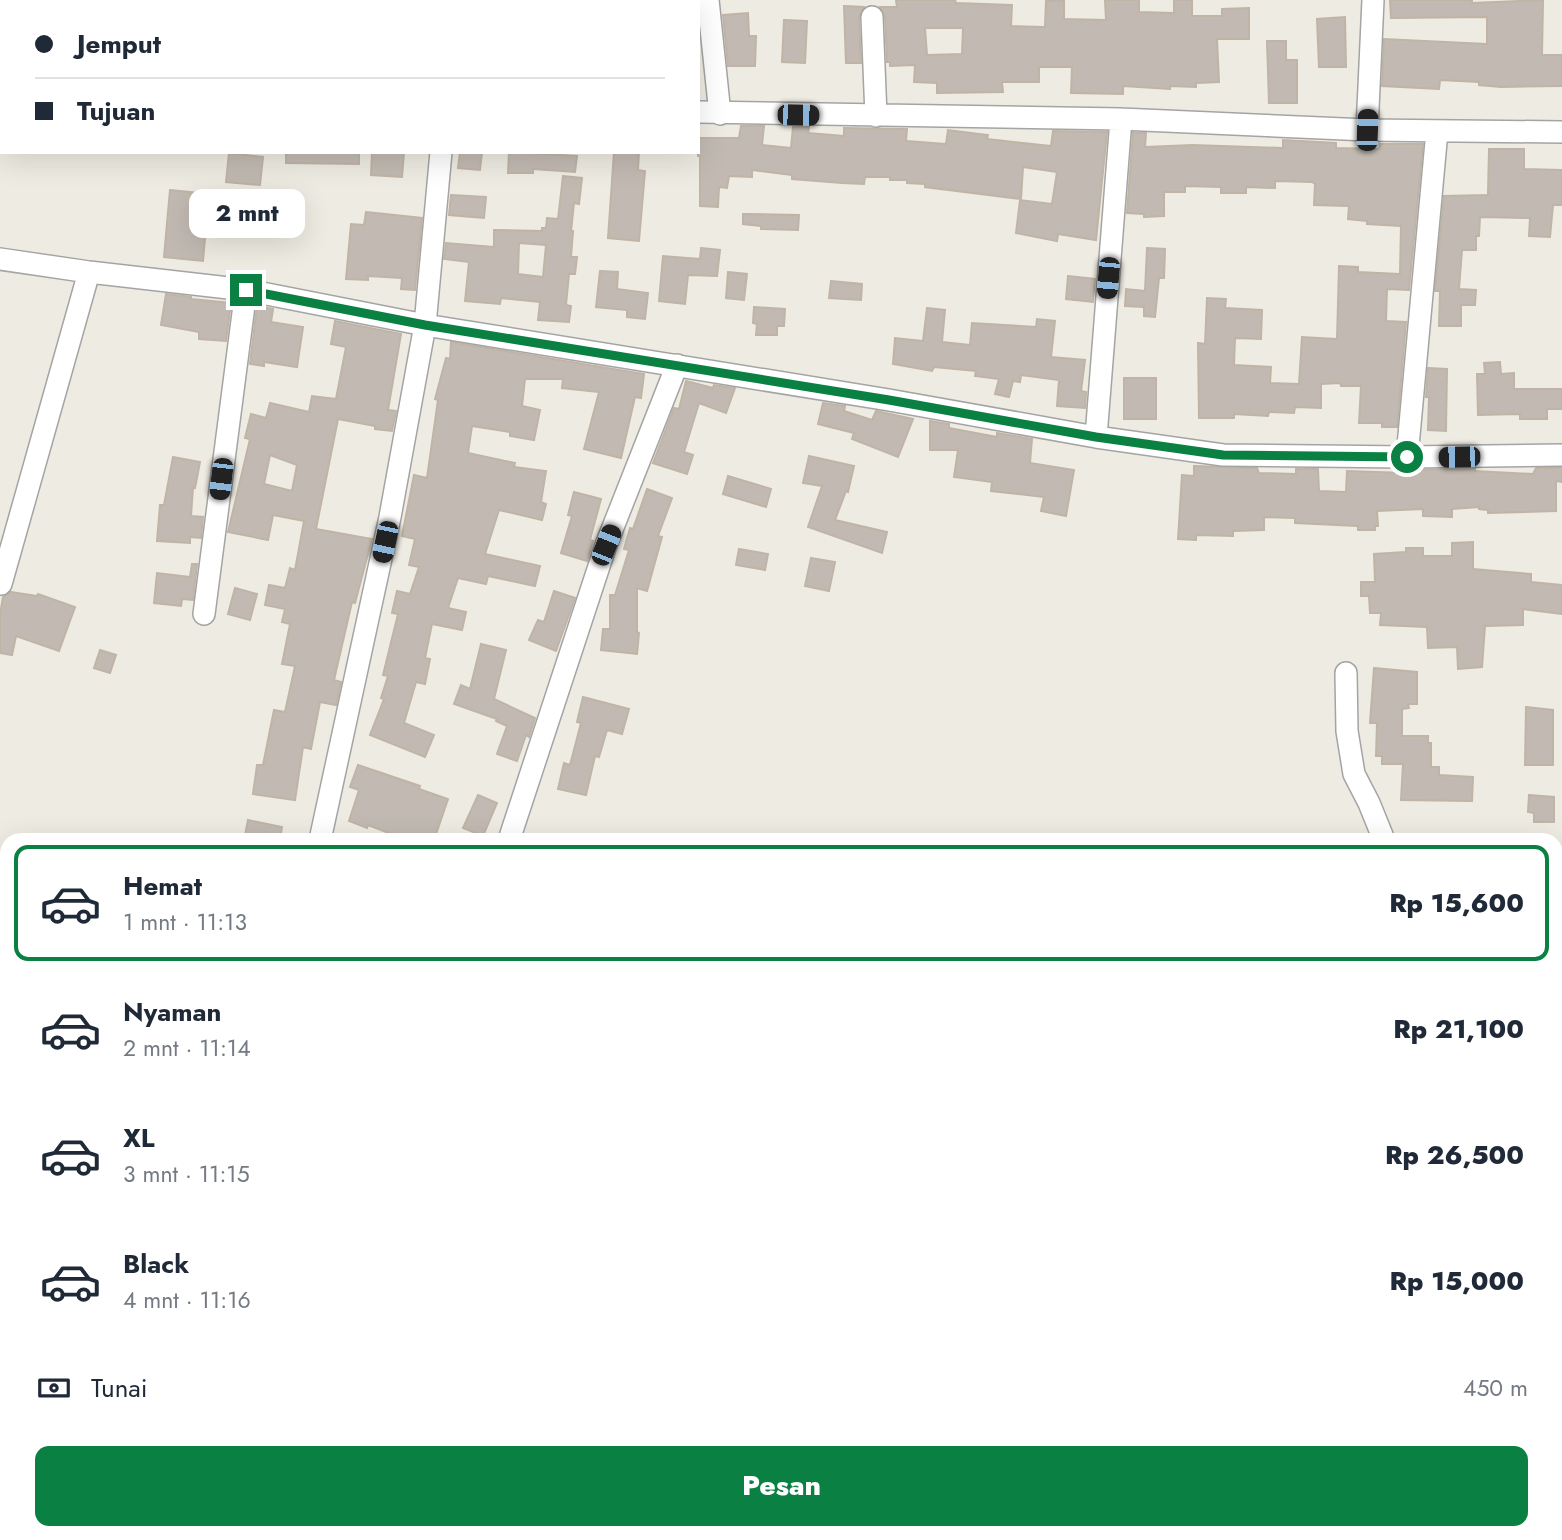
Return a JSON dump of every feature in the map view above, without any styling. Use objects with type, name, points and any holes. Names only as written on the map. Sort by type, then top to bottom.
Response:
[{"type":"street","points":[[708,0],[720,114]]},
{"type":"street","points":[[1367,130],[1373,0]]},
{"type":"street","points":[[872,17],[876,116]]},
{"type":"street","points":[[700,113],[1121,119],[1367,130],[1562,132]]},
{"type":"street","points":[[1096,437],[1121,119]]},
{"type":"street","points":[[1407,457],[1437,131]]},
{"type":"street","points":[[322,833],[390,517],[425,325],[440,154]]},
{"type":"street","points":[[0,259],[246,290],[425,325],[1096,437],[1223,455],[1562,456]]},
{"type":"street","points":[[1,584],[89,272]]},
{"type":"street","points":[[204,614],[246,290]]},
{"type":"street","points":[[511,833],[606,545],[677,365]]},
{"type":"street","points":[[1346,673],[1347,731],[1354,774],[1381,833]]},
{"type":"building","points":[[896,0],[955,0],[956,3],[1012,5],[1011,26],[1045,27],[1046,1],[1064,1],[1064,19],[1106,20],[1105,0],[1139,0],[1139,12],[1174,13],[1174,0],[1192,0],[1192,16],[1222,16],[1222,9],[1249,8],[1249,39],[1217,39],[1219,82],[1196,83],[1196,87],[1170,86],[1170,89],[1123,86],[1123,94],[1071,93],[1072,67],[1039,67],[1039,82],[1002,82],[1003,92],[937,93],[937,83],[914,82],[915,65],[890,66],[890,62],[887,62],[885,16],[880,7],[897,7]],"holes":[[[925,28],[963,28],[962,54],[927,55]]]},
{"type":"building","points":[[1390,0],[1472,0],[1472,3],[1543,0],[1542,55],[1562,55],[1562,86],[1501,87],[1479,85],[1479,82],[1440,80],[1439,89],[1382,86],[1384,39],[1487,44],[1487,17],[1391,18]]},
{"type":"building","points":[[844,6],[864,7],[859,18],[861,63],[846,63]]},
{"type":"building","points":[[748,13],[749,36],[756,36],[755,66],[728,66],[723,15]]},
{"type":"building","points":[[1345,17],[1346,67],[1319,67],[1317,19]]},
{"type":"building","points":[[784,20],[807,21],[805,63],[782,62]]},
{"type":"building","points":[[1267,41],[1286,41],[1286,60],[1297,60],[1297,103],[1269,103]]},
{"type":"building","points":[[741,126],[764,126],[762,145],[791,148],[793,127],[809,127],[808,133],[844,136],[844,128],[907,129],[906,141],[946,144],[948,130],[988,135],[987,139],[1051,146],[1053,131],[1107,132],[1096,240],[1058,234],[1057,241],[1016,233],[1020,200],[1052,204],[1057,172],[1023,167],[1021,199],[925,187],[925,184],[907,183],[907,180],[890,180],[890,177],[865,177],[864,184],[842,183],[792,179],[792,175],[752,170],[752,177],[729,176],[727,188],[719,187],[718,207],[700,206],[700,138],[739,138]]},
{"type":"building","points":[[1133,133],[1146,133],[1145,147],[1193,145],[1283,148],[1283,140],[1336,143],[1336,148],[1379,149],[1380,144],[1423,144],[1409,290],[1387,289],[1386,321],[1406,322],[1397,427],[1382,427],[1382,423],[1359,423],[1361,386],[1341,386],[1340,383],[1321,384],[1321,408],[1295,407],[1294,413],[1269,412],[1268,416],[1234,414],[1234,418],[1199,418],[1198,343],[1205,344],[1207,298],[1226,299],[1225,308],[1262,310],[1261,339],[1235,338],[1234,365],[1271,367],[1270,383],[1299,384],[1302,337],[1337,339],[1339,266],[1358,267],[1358,272],[1400,274],[1401,226],[1367,224],[1367,221],[1348,219],[1349,206],[1314,205],[1315,184],[1312,182],[1275,181],[1275,188],[1246,187],[1246,193],[1221,193],[1221,187],[1185,186],[1185,192],[1164,192],[1164,216],[1144,217],[1144,214],[1127,213]]},
{"type":"building","points":[[1489,149],[1524,149],[1524,169],[1562,170],[1562,205],[1553,205],[1550,237],[1529,236],[1530,218],[1480,217],[1476,250],[1462,250],[1459,289],[1476,290],[1475,305],[1461,305],[1461,326],[1439,326],[1440,291],[1435,291],[1444,196],[1488,195]]},
{"type":"building","points":[[229,154],[263,157],[260,185],[226,182]]},
{"type":"building","points":[[286,154],[359,154],[359,164],[286,163]]},
{"type":"building","points":[[372,154],[404,154],[402,177],[371,175]]},
{"type":"building","points":[[460,154],[482,154],[480,170],[458,168]]},
{"type":"building","points":[[509,154],[577,156],[575,172],[533,169],[533,173],[508,173]]},
{"type":"building","points":[[614,154],[639,154],[638,170],[645,171],[639,241],[608,238]]},
{"type":"building","points":[[563,176],[582,178],[579,204],[574,203],[571,231],[571,257],[577,257],[575,274],[569,274],[566,305],[571,306],[569,322],[538,320],[540,302],[501,298],[500,304],[465,301],[469,262],[444,259],[446,243],[494,247],[494,230],[542,231],[542,228],[546,228],[547,218],[558,219]],"holes":[[[519,243],[546,245],[543,277],[518,274]]]},
{"type":"building","points":[[170,190],[209,194],[203,261],[164,257]]},
{"type":"building","points":[[451,195],[486,197],[484,218],[449,215]]},
{"type":"building","points":[[366,212],[422,218],[415,290],[401,289],[402,278],[368,276],[368,280],[346,279],[351,224],[364,225]]},
{"type":"building","points":[[743,214],[799,215],[798,230],[761,229],[761,226],[743,224]]},
{"type":"building","points":[[701,248],[720,250],[717,276],[688,275],[685,304],[659,301],[663,256],[700,259]]},
{"type":"building","points":[[1147,248],[1165,249],[1164,278],[1159,278],[1155,317],[1144,316],[1144,307],[1125,306],[1126,289],[1145,291]]},
{"type":"building","points":[[600,271],[618,272],[617,289],[648,293],[645,319],[627,317],[627,310],[596,307]]},
{"type":"building","points":[[728,272],[747,274],[744,300],[726,298]]},
{"type":"building","points":[[1068,276],[1095,279],[1093,302],[1066,299]]},
{"type":"building","points":[[831,281],[862,284],[861,300],[829,298]]},
{"type":"building","points":[[166,294],[231,303],[226,341],[199,339],[199,332],[161,325]]},
{"type":"building","points":[[257,306],[273,309],[271,322],[303,327],[297,367],[264,362],[264,366],[250,364]]},
{"type":"building","points":[[754,307],[785,309],[784,326],[777,326],[777,335],[756,335],[757,324],[753,323]]},
{"type":"building","points":[[927,308],[945,310],[942,342],[970,345],[972,323],[1036,327],[1037,319],[1055,321],[1051,357],[1085,360],[1081,391],[1086,392],[1085,408],[1057,406],[1059,380],[1021,375],[1020,382],[1013,381],[1009,397],[995,394],[999,379],[975,376],[976,371],[934,367],[932,371],[893,364],[895,338],[923,341]]},
{"type":"building","points":[[335,321],[401,334],[388,410],[396,411],[392,431],[338,419],[316,529],[372,539],[355,603],[352,602],[334,680],[341,682],[336,705],[320,702],[311,749],[303,747],[295,800],[253,794],[257,765],[263,765],[274,710],[285,712],[295,666],[282,664],[290,624],[282,622],[285,609],[265,605],[269,585],[285,588],[290,568],[295,570],[304,521],[273,515],[268,540],[228,532],[250,439],[245,438],[251,414],[266,418],[270,403],[309,412],[312,396],[336,399],[346,347],[331,344]],"holes":[[[270,455],[297,465],[292,491],[264,484]]]},
{"type":"building","points":[[451,342],[644,374],[641,398],[635,397],[621,458],[584,449],[599,392],[562,388],[563,379],[525,379],[522,406],[540,410],[534,440],[510,436],[510,432],[472,426],[468,453],[515,463],[514,467],[546,471],[541,502],[546,504],[542,520],[499,510],[485,554],[540,566],[535,586],[488,576],[486,584],[458,578],[448,608],[466,612],[462,630],[432,624],[425,658],[430,659],[425,684],[416,682],[404,723],[434,735],[425,757],[370,735],[384,699],[381,698],[388,676],[383,675],[398,614],[392,613],[397,591],[410,594],[419,567],[409,565],[415,539],[402,536],[414,475],[427,478],[438,400],[435,399],[446,358],[450,359]]},
{"type":"building","points":[[1500,362],[1501,374],[1514,373],[1514,389],[1562,389],[1562,409],[1547,409],[1547,419],[1520,419],[1520,414],[1478,415],[1477,374],[1485,374],[1484,363]]},
{"type":"building","points":[[1428,368],[1447,369],[1446,431],[1428,430]]},
{"type":"building","points":[[1124,378],[1156,378],[1156,419],[1124,419]]},
{"type":"building","points":[[686,381],[713,388],[714,385],[735,388],[726,413],[699,403],[684,452],[693,455],[687,474],[653,463],[674,408],[679,409]]},
{"type":"building","points":[[823,403],[845,406],[844,411],[872,420],[876,411],[913,419],[898,457],[852,439],[854,433],[818,424]]},
{"type":"building","points":[[930,421],[949,424],[949,428],[997,437],[997,433],[1032,439],[1030,463],[1074,470],[1066,516],[1041,511],[1044,497],[991,491],[992,482],[954,477],[958,450],[930,450]]},
{"type":"building","points":[[809,456],[854,466],[848,492],[846,491],[835,520],[887,532],[882,553],[808,527],[822,486],[803,483]]},
{"type":"building","points":[[173,457],[200,462],[195,488],[193,487],[191,516],[203,517],[201,538],[190,537],[190,543],[157,541],[160,505],[164,505]]},
{"type":"building","points":[[1194,466],[1257,468],[1259,473],[1296,474],[1296,469],[1318,469],[1319,491],[1346,492],[1347,471],[1406,473],[1406,470],[1475,469],[1533,474],[1536,468],[1562,468],[1562,482],[1556,481],[1556,511],[1488,513],[1488,510],[1479,507],[1452,509],[1452,517],[1423,516],[1423,509],[1377,511],[1378,526],[1375,526],[1375,530],[1358,530],[1358,526],[1295,523],[1295,518],[1264,517],[1264,530],[1233,531],[1233,536],[1196,535],[1196,540],[1178,539],[1182,475],[1194,476]]},
{"type":"building","points":[[728,476],[771,489],[766,507],[723,494]]},
{"type":"building","points":[[647,489],[672,498],[658,536],[662,537],[647,591],[637,588],[637,654],[601,650],[603,629],[610,629],[610,595],[615,595],[629,550],[624,549],[630,528],[633,529]]},
{"type":"building","points":[[574,492],[601,499],[587,561],[561,553],[572,516],[568,515]]},
{"type":"building","points":[[1473,542],[1473,569],[1531,574],[1531,582],[1562,585],[1562,614],[1523,609],[1523,625],[1485,626],[1482,667],[1458,669],[1457,647],[1428,648],[1427,627],[1380,625],[1381,613],[1370,613],[1369,596],[1361,596],[1361,582],[1375,582],[1374,554],[1423,548],[1423,556],[1452,556],[1452,543]]},
{"type":"building","points":[[739,549],[768,554],[765,570],[736,565]]},
{"type":"building","points":[[811,558],[835,562],[829,591],[805,586]]},
{"type":"building","points":[[192,564],[197,564],[193,600],[182,599],[181,606],[154,603],[157,573],[190,577]]},
{"type":"building","points":[[235,588],[257,594],[250,620],[228,614]]},
{"type":"building","points":[[554,591],[575,598],[556,651],[529,640],[538,620],[544,622]]},
{"type":"building","points":[[11,592],[38,594],[75,607],[59,651],[16,636],[12,655],[0,653],[3,597]]},
{"type":"building","points":[[481,644],[506,650],[494,699],[535,718],[517,761],[497,754],[507,726],[496,721],[497,719],[454,704],[461,685],[470,689]]},
{"type":"building","points":[[100,650],[116,655],[110,673],[94,668]]},
{"type":"building","points":[[1374,668],[1417,672],[1417,704],[1408,704],[1409,708],[1402,709],[1402,736],[1428,736],[1428,743],[1431,743],[1431,767],[1439,767],[1439,775],[1473,777],[1472,801],[1401,800],[1403,764],[1382,764],[1382,756],[1376,756],[1377,723],[1370,723]]},
{"type":"building","points":[[583,697],[629,709],[622,734],[607,730],[599,757],[595,756],[586,795],[558,789],[564,763],[570,765],[581,723],[577,722]]},
{"type":"building","points":[[1526,707],[1553,710],[1553,765],[1525,765]]},
{"type":"building","points":[[358,765],[420,786],[419,789],[448,799],[436,833],[389,833],[349,821],[359,790],[350,787]]},
{"type":"building","points":[[478,795],[497,803],[484,833],[463,828]]},
{"type":"building","points":[[1529,795],[1554,797],[1554,822],[1534,822],[1534,813],[1528,812]]},
{"type":"building","points":[[248,820],[282,827],[281,833],[245,833]]},
{"type":"route","points":[[246,290],[425,325],[889,400],[1096,437],[1223,455],[1407,457]]}]
